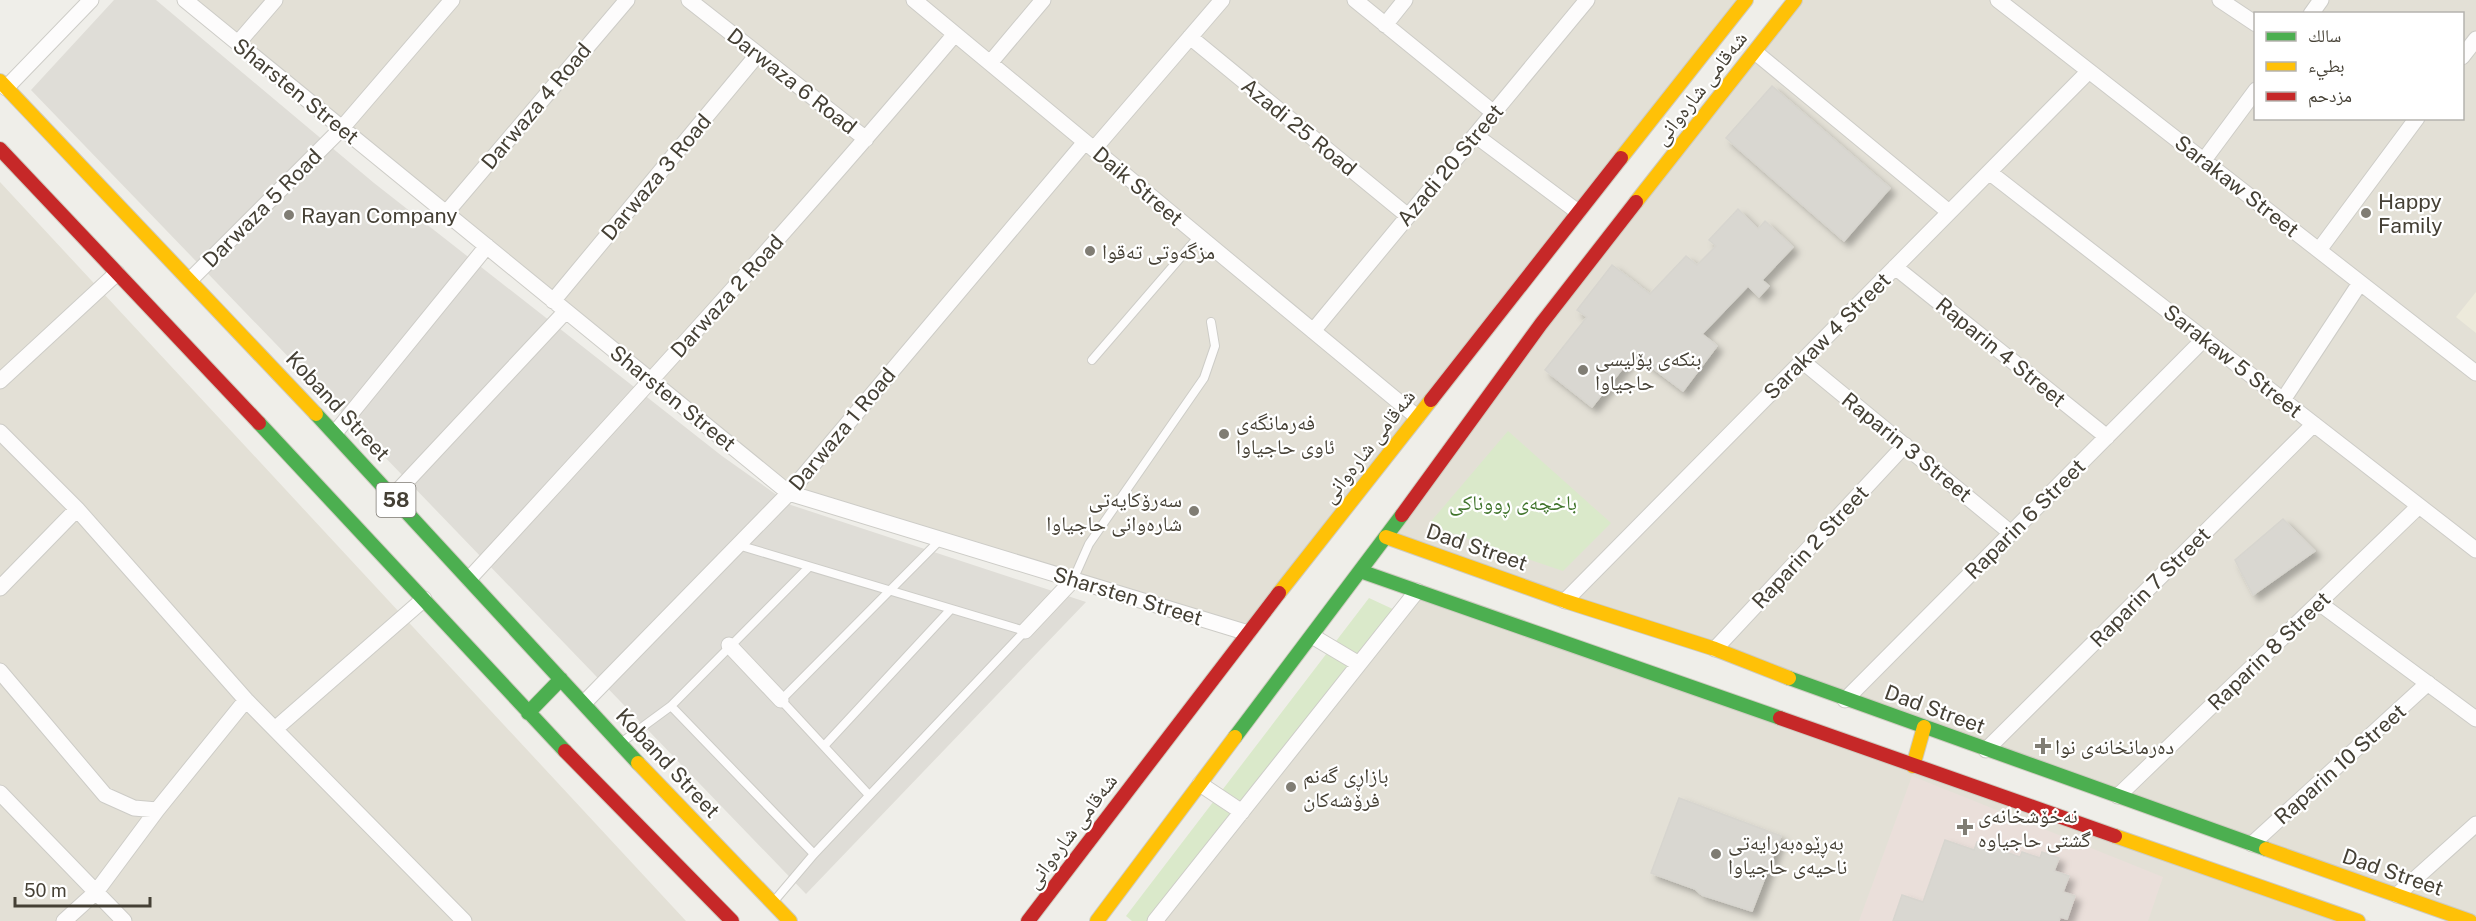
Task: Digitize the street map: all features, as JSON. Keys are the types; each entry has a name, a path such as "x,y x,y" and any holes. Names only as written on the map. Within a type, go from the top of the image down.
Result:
{"main road":[{"name":"شەقامی شارەوانی","path":"1028,921 1248,633 1746,0"},
{"name":"شەقامی شارەوانی","path":"1097,921 1386,537 1541,324 1795,0"},
{"name":"Koband Street","path":"3,84 136,228 190,280 335,433 620,744 790,921"},
{"name":"58","path":"0,149 528,713 732,921"},
{"path":"1512,300 1533,304 1541,324"},
{"name":"Dad Street","path":"1386,537 1565,601 1715,649 1845,700 2470,921"},
{"path":"1360,571 2358,921"},
{"path":"528,713 561,679"},
{"path":"1912,766 1924,728"}],"street":[{"path":"3,84 91,0"},
{"name":"Sharsten Street","path":"185,0 789,493 1248,633"},
{"path":"238,43 275,0"},
{"name":"Darwaza 5 Road","path":"190,280 342,128 452,0"},
{"name":"Darwaza 4 Road","path":"446,213 627,0"},
{"name":"Darwaza 6 Road","path":"689,0 866,139"},
{"name":"Daik Street","path":"914,0 1417,417"},
{"path":"990,63 1043,0"},
{"name":"Darwaza 1 Road","path":"584,703 789,493 1089,145 1222,0"},
{"path":"1355,0 1494,113"},
{"path":"1385,25 1405,0"},
{"name":"Azadi 20 Street","path":"1313,331 1587,0"},
{"name":"Sarakaw Street","path":"1998,0 2476,373"},
{"path":"2220,0 2254,23"},
{"name":"Darwaza 2 Road","path":"469,579 652,381 866,139 955,34"},
{"name":"Azadi 25 Road","path":"1190,37 1408,216"},
{"path":"2464,56 2476,39"},
{"path":"1755,52 1949,212"},
{"name":"Darwaza 3 Road","path":"553,301 758,54"},
{"name":"Sarakaw 4 Street","path":"1565,601 2089,71"},
{"path":"2204,160 2254,93"},
{"path":"2319,250 2416,120"},
{"path":"1475,135 1578,212"},
{"name":"Sarakaw 5 Street","path":"1989,172 2476,550"},
{"path":"335,433 487,246"},
{"name":"Raparin 4 Street","path":"1895,267 2107,437"},
{"path":"0,381 117,273"},
{"path":"2283,400 2360,283"},
{"path":"393,496 566,311"},
{"name":"Raparin 6 Street","path":"1845,700 2204,339"},
{"name":"Raparin 3 Street","path":"1802,361 2011,533"},
{"name":"Raparin 7 Street","path":"1986,750 2314,424"},
{"path":"0,432 77,509 246,700 464,921"},
{"name":"Raparin 2 Street","path":"1715,649 1905,445"},
{"name":"Raparin 8 Street","path":"2118,796 2419,506"},
{"path":"0,588 77,509"},
{"path":"1025,631 1073,579"},
{"path":"1155,921 1417,591"},
{"path":"275,729 423,599"},
{"path":"2319,603 2476,719"},
{"path":"1312,636 1359,664"},
{"path":"729,645 781,700"},
{"path":"0,671 105,795 135,808 157,810"},
{"name":"Raparin 10 Street","path":"2252,844 2428,683"},
{"path":"64,921 96,892 157,810 246,700"},
{"path":"1200,784 1242,812"},
{"path":"0,793 124,921"},
{"path":"2397,895 2476,824"},
{"path":"710,921 721,910"}],"lane":[{"path":"1092,360 1199,236"},
{"path":"1073,579 1089,544 1204,378 1215,346 1211,322"},
{"path":"869,795 781,700 941,539"},
{"path":"737,545 1025,631 814,854 772,904"},
{"path":"620,744 671,705 809,567"},
{"path":"824,746 951,609"},
{"path":"671,705 814,854"}],"shaded area":[{"path":"114,0 156,0 374,183 722,456 791,505 1086,602 806,894 31,90"},
{"path":"188,0 1742,0 1248,633 789,493"},
{"path":"1798,0 2476,0 2476,921 1386,537"},
{"path":"0,182 686,921 0,921"},
{"path":"2476,292 2476,333 2456,317"},
{"path":"1417,591 2371,921 1152,921"},
{"name":"نەخۆشخانەی گشتی حاجیاوە","path":"1912,776 2163,877 2148,921 1859,921"}],"green space":[{"name":"باخچەی ڕووناکی","path":"1508,431 1611,523 1563,571 1428,525"},
{"path":"1369,598 1397,611 1157,921 1132,921 1126,916"}],"building":[{"path":"1772,86 1890,188 1844,241 1726,138"},
{"path":"1738,209 1758,229 1765,221 1793,247 1762,280 1769,286 1759,297 1748,286 1702,334 1717,346 1683,391 1634,354 1592,407 1545,370 1587,317 1577,310 1612,265 1650,294 1686,256 1697,265 1716,246 1709,240"},
{"path":"2283,519 2315,551 2253,595 2235,560"},
{"name":"بەڕێوەبەرایەتی ناحیەی حاجیاوا","path":"1679,798 1781,836 1752,911 1702,895 1695,889 1651,873"},
{"path":"1945,840 1974,850 1977,842 2020,857 2022,852 2040,858 2042,852 2059,858 2054,871 2069,876 2063,892 2075,896 2067,919 2060,917 2059,921 1893,921 1902,895 1923,902"}],"traffic: fast":[{"path":"316,414 638,763"},
{"path":"259,423 565,751"},
{"path":"1235,737 1402,515"},
{"path":"1360,571 1780,718"},
{"path":"1789,678 2266,849"},
{"path":"528,713 561,679"}],"traffic: slow":[{"path":"1621,158 1746,0"},
{"path":"1636,202 1795,0"},
{"path":"0,81 316,414"},
{"path":"1279,593 1431,400"},
{"path":"1386,537 1565,601 1715,649 1789,678"},
{"path":"1913,766 1924,727"},
{"path":"1097,921 1235,737"},
{"path":"638,763 790,921"},
{"path":"2115,836 2358,921"},
{"path":"2266,849 2470,921"}],"traffic: jam":[{"path":"0,149 259,423"},
{"path":"1431,400 1621,158"},
{"path":"1402,515 1541,324 1636,202"},
{"path":"1028,921 1279,593"},
{"path":"1780,718 2115,836"},
{"path":"565,751 732,921"}],"place":[{"name":"Happy Family","path":"2366,213"},
{"name":"Rayan Company","path":"289,215"},
{"name":"مزگەوتی تەقوا","path":"1090,251"},
{"name":"بنکەی پۆلیسی حاجیاوا","path":"1583,370"},
{"name":"فەرمانگەی ئاوی حاجیاوا","path":"1224,434"},
{"name":"سەرۆکایەتی شارەوانی حاجیاوا","path":"1194,511"},
{"name":"دەرمانخانەی نوا","path":"2043,746"},
{"name":"بازاڕی گەنم فرۆشەکان","path":"1291,787"},
{"name":"نەخۆشخانەی گشتی حاجیاوە","path":"1965,827"},
{"name":"بەڕێوەبەرایەتی ناحیەی حاجیاوا","path":"1716,854"}]}
